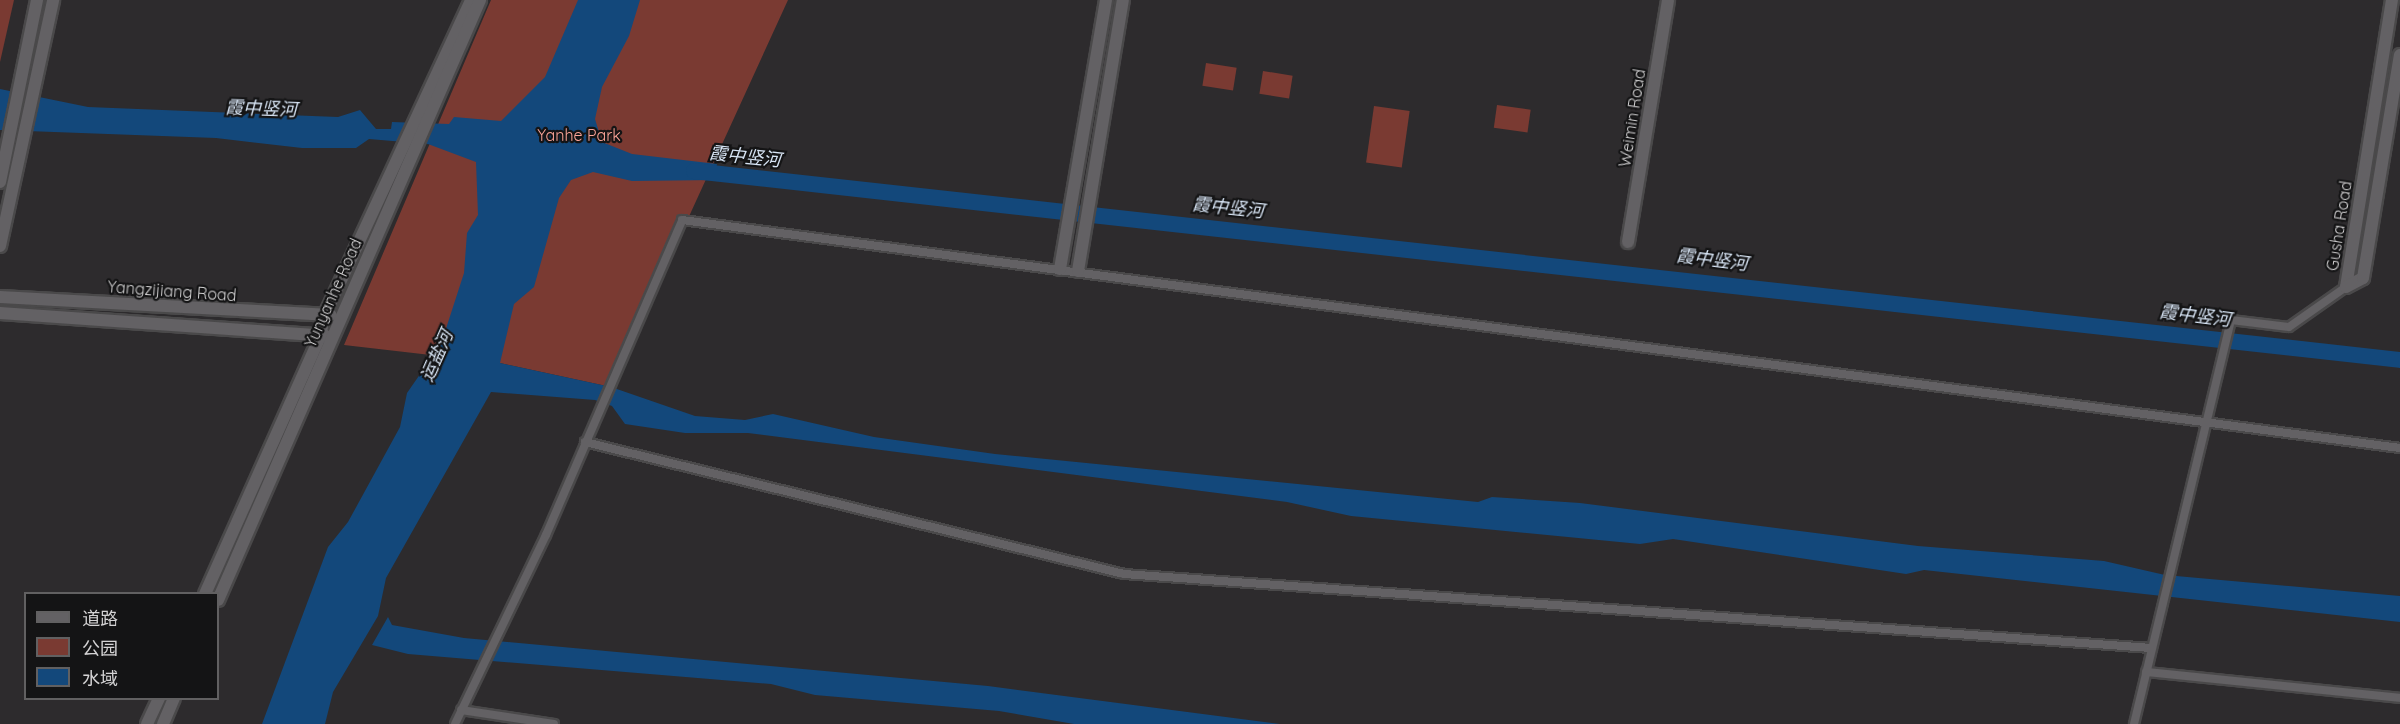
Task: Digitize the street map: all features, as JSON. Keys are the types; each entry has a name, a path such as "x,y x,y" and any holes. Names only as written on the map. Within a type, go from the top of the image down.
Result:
{"main road":[{"path":"0,246 23,136 26,89 37,0"},
{"path":"0,182 9,136 26,89 52,0"},
{"name":"Yunyanhe Road","path":"424,118 471,0"},
{"name":"Yunyanhe Road","path":"219,598 333,335 410,149 480,0"},
{"path":"1060,269 1106,0"},
{"path":"1077,271 1123,0"},
{"name":"Weimin Road","path":"1628,242 1668,0"},
{"name":"Gusha Road","path":"2346,287 2392,0"},
{"name":"Gusha Road","path":"2346,287 2363,278 2400,55"},
{"name":"Yunyanhe Road","path":"207,592 320,337 324,317 410,149"},
{"name":"Yangzijiang Road","path":"0,297 324,317 341,313"},
{"path":"0,313 320,337 333,335"},
{"path":"147,724 159,700"},
{"path":"163,724 174,700"}],"street":[{"path":"454,724 497,637 682,220 2400,448"},
{"path":"2134,724 2224,359 2231,320 2289,327 2346,287"},
{"path":"585,442 1124,573 2151,648"},
{"path":"2146,672 2400,698"},
{"path":"461,710 555,724"}],"green space":[{"path":"0,0 14,0 0,62"},
{"name":"Yanhe Park","path":"491,0 788,0 611,387 500,363 344,345"},
{"path":"1206,63 1237,68 1233,91 1202,86"},
{"path":"1263,71 1293,76 1289,98 1259,94"},
{"path":"1497,105 1531,110 1527,133 1494,128"},
{"path":"1374,106 1410,111 1402,167 1366,162"}],"water":[{"name":"运盐河","path":"578,0 640,0 629,36 602,87 595,119 602,142 632,154 717,164 714,180 632,181 593,172 571,180 559,198 534,287 514,304 500,363 611,387 695,416 745,420 773,414 874,437 995,454 1478,502 1492,497 1580,503 1918,546 2104,561 2165,575 2400,596 2400,622 1924,570 1906,574 1673,539 1640,544 1351,516 1287,502 748,433 685,433 625,424 612,406 595,400 491,392 386,578 378,616 333,692 325,724 262,724 328,547 348,522 400,427 407,393 441,344 464,273 467,233 478,215 476,162 428,144 369,139 356,148 302,148 216,138 0,130 0,89 88,107 338,117 360,110 376,129 391,129 392,122 449,124 454,117 501,121 545,77"},
{"path":"388,617 392,625 464,638 988,686 1280,724 1074,724 999,711 815,695 771,684 408,654 372,645"}],"waterway":[{"name":"霞中竖河","path":"694,171 2400,360"}]}
